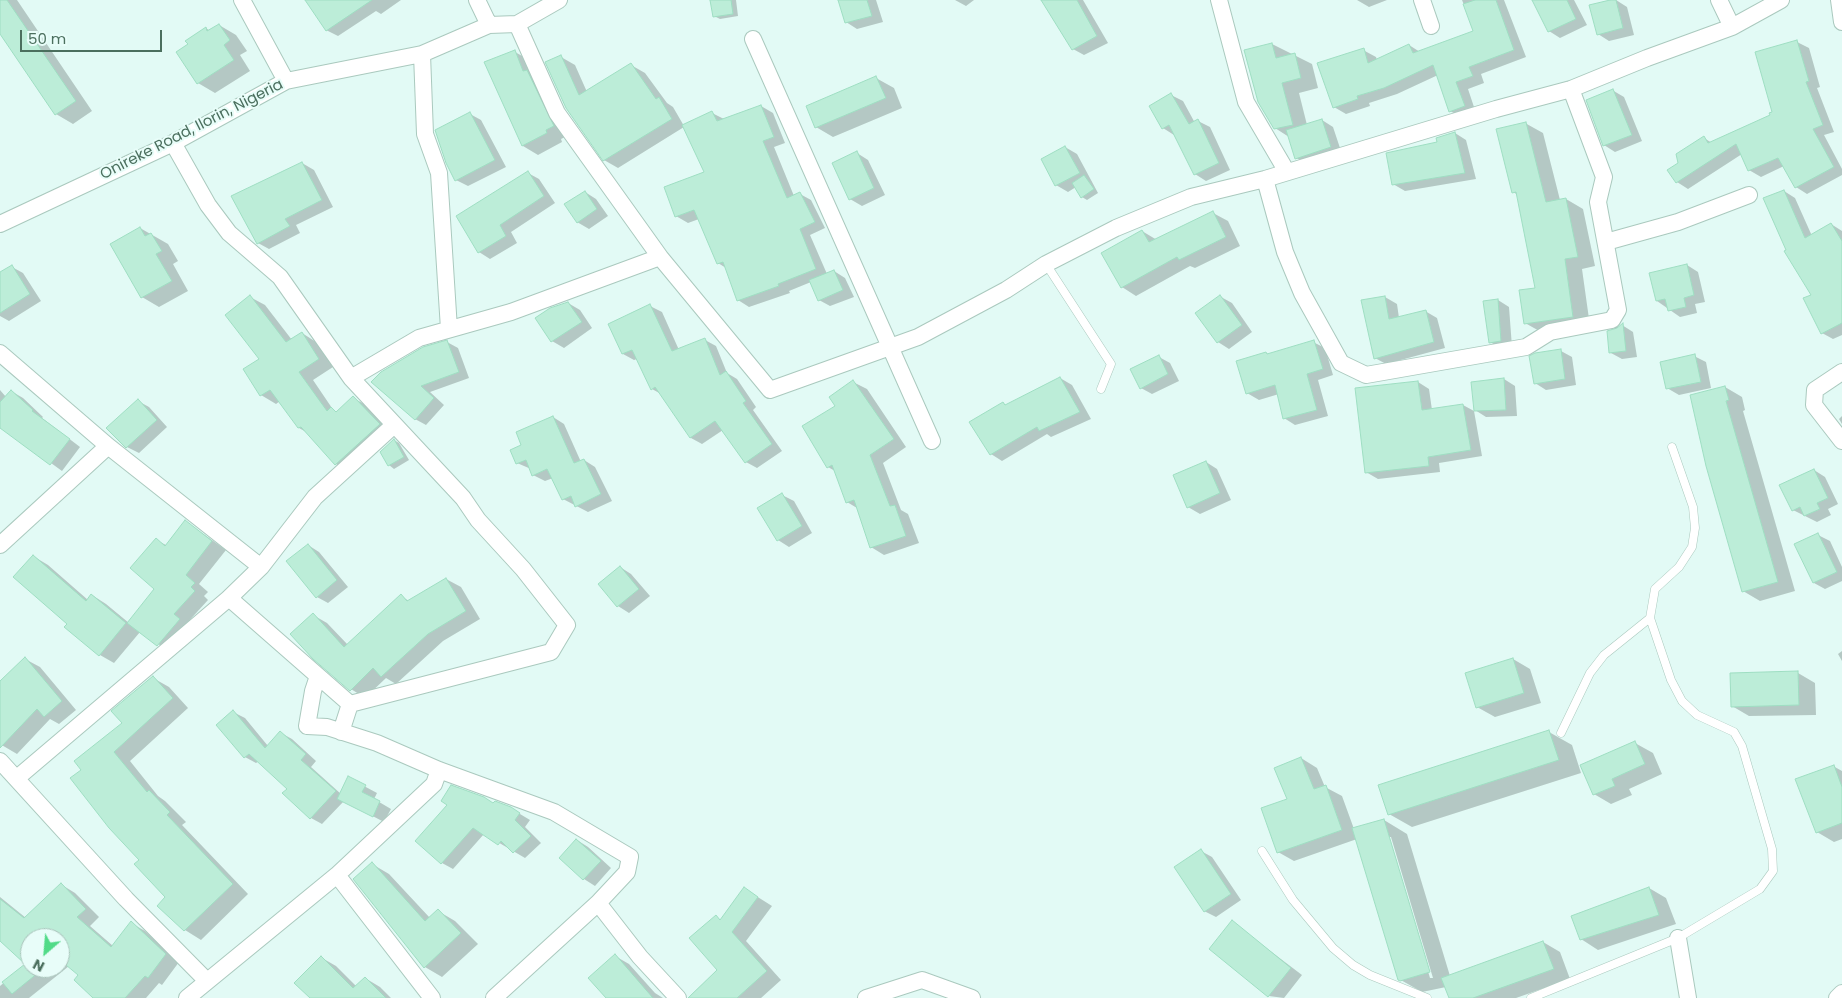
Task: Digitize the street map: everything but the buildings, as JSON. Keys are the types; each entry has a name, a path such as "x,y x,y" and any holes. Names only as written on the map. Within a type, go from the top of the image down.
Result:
{"street":[{"path":"242,0 286,81"},
{"path":"477,0 490,25"},
{"name":"Onireke Road, Ilorin, Nigeria","path":"0,224 173,143 286,81 422,54 490,25 517,24 559,0"},
{"path":"1219,0 1246,102 1287,172"},
{"path":"1422,0 1431,26"},
{"path":"1719,0 1732,27"},
{"path":"517,24 557,114 660,257 770,390 918,338 1006,290 1046,264 1116,228 1191,197 1266,179 1496,109 1571,90 1647,58 1732,27 1781,0"},
{"path":"1839,0 1842,22"},
{"path":"754,39 932,441"},
{"path":"422,54 425,134 440,172 449,329"},
{"path":"1266,179 1285,252 1302,293 1341,363 1366,374 1526,347 1550,332 1612,320 1618,310 1598,202 1604,176 1571,90"},
{"path":"173,143 208,206 230,233 280,278 351,378 394,425 412,440 463,498 478,520 523,568 567,625 551,652 350,704"},
{"path":"1606,242 1678,222 1749,195"},
{"path":"351,378 419,338 511,312 660,257"},
{"path":"0,353 108,446 261,567"},
{"path":"1842,372 1814,390 1814,405 1842,441"},
{"path":"17,778 230,598 261,567 315,498 394,425"},
{"path":"0,545 108,446"},
{"path":"230,598 350,704"},
{"path":"318,676 309,709 307,726 327,727 377,743 440,770 554,812 630,857 627,872 598,903 494,998"},
{"path":"341,732 350,704"},
{"path":"0,761 119,892 207,981"},
{"path":"187,998 336,875 434,784 440,770"},
{"path":"336,875 432,998"},
{"path":"598,903 640,957 678,998"},
{"path":"1678,938 1688,998"},
{"path":"866,998 922,980 972,998"},
{"path":"1838,998 1842,993"}],"lane":[{"path":"1046,264 1111,364 1101,389"},
{"path":"1531,998 1678,938 1760,889 1773,871 1772,849 1742,746 1734,732 1697,715 1682,701 1671,680 1650,618 1655,588 1678,567 1692,547 1696,528 1693,507 1672,447"},
{"path":"1561,733 1590,673 1604,655 1650,618"},
{"path":"1262,851 1293,900 1319,934 1353,966 1427,998"}]}
